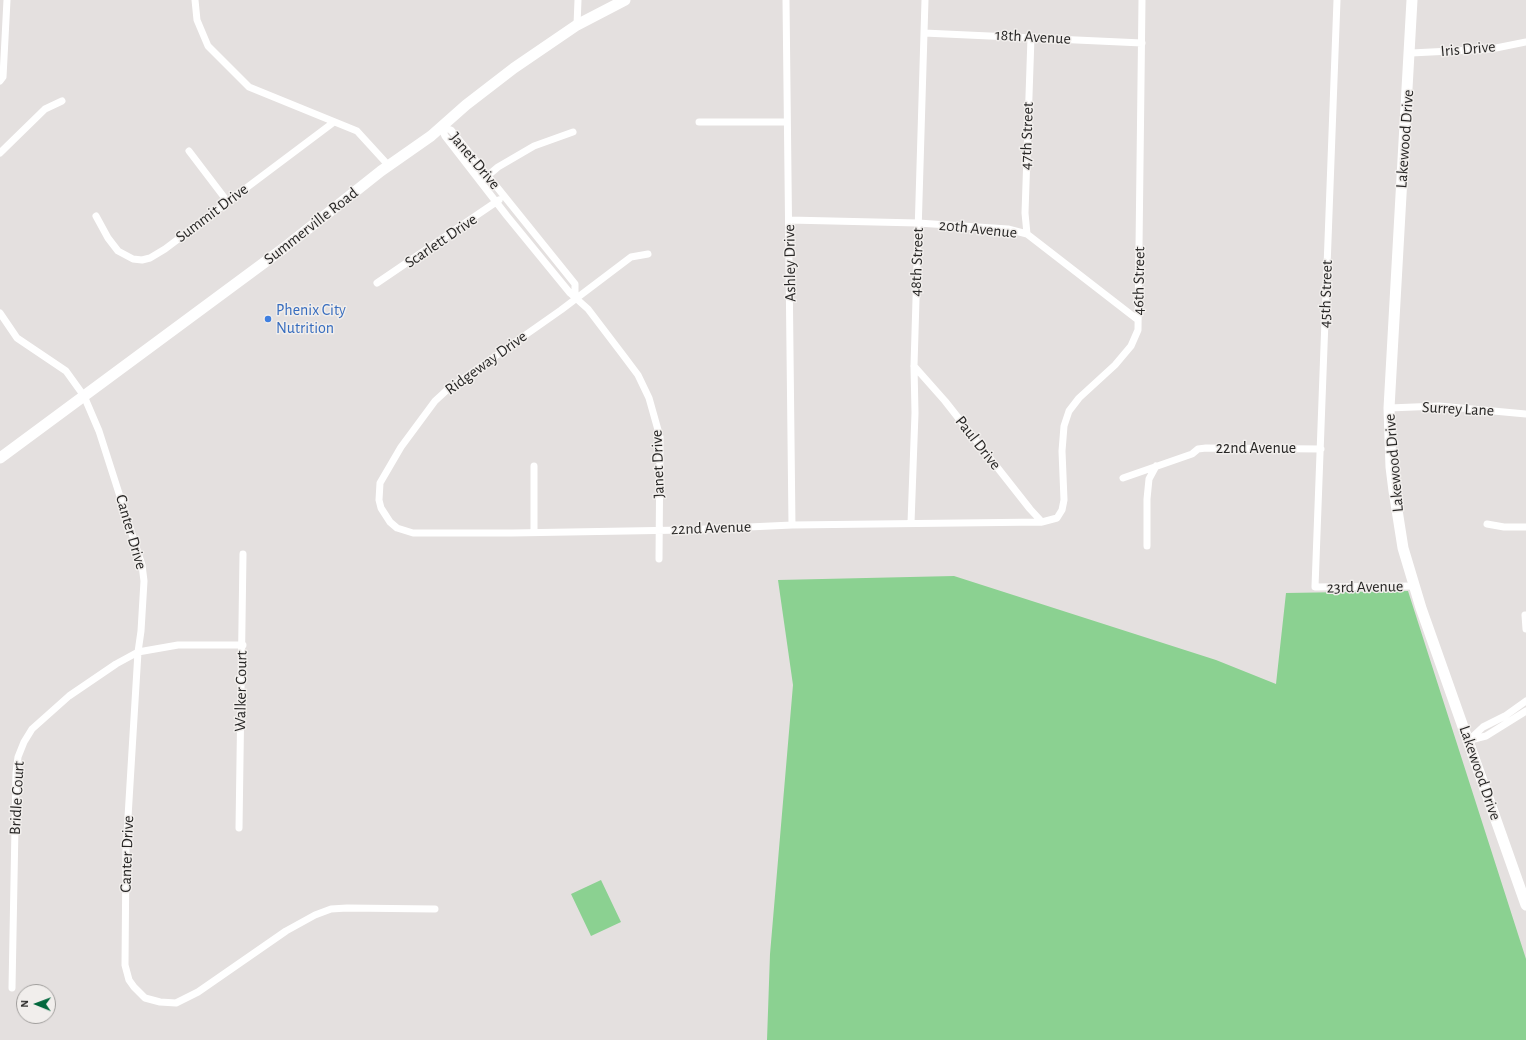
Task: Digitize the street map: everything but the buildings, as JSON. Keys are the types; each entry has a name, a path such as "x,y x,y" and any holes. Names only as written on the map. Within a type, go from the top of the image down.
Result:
{"street":[{"path":"0,81 3,77 7,0"},
{"path":"195,0 197,20 208,46 249,87 356,131 389,166"},
{"path":"577,25 578,0"},
{"name":"Summerville Road","path":"0,458 234,286 389,166 431,136 514,68 577,25 626,0"},
{"name":"Ashley Drive","path":"786,0 792,525"},
{"name":"48th Street","path":"911,523 914,366 925,0"},
{"name":"46th Street","path":"1042,522 1057,518 1062,510 1064,496 1062,451 1064,426 1069,411 1079,398 1115,365 1131,346 1138,330 1142,0"},
{"name":"45th Street","path":"1316,587 1337,0"},
{"name":"Lakewood Drive","path":"1412,0 1411,53 1389,408 1391,467 1394,491 1404,548 1414,586 1526,905"},
{"name":"18th Avenue","path":"924,33 1142,43"},
{"name":"47th Street","path":"1027,234 1025,213 1031,37"},
{"name":"Iris Drive","path":"1411,53 1485,49 1526,42"},
{"path":"0,152 45,109 62,101"},
{"name":"Summit Drive","path":"96,216 108,238 118,251 125,256 142,260 165,249 334,122"},
{"path":"699,122 787,122"},
{"name":"Janet Drive","path":"441,127 451,130 574,284 575,299"},
{"name":"Janet Drive","path":"441,127 445,136 480,182 575,299 588,309 638,375 649,398 660,437 660,559"},
{"path":"480,182 498,166 534,146 573,132"},
{"path":"189,152 227,201"},
{"name":"Scarlett Drive","path":"377,283 504,197"},
{"name":"20th Avenue","path":"789,220 918,223 1008,229 1027,234 1138,320"},
{"name":"Ridgeway Drive","path":"385,516 379,500 380,483 401,447 431,405 447,390 575,299 631,257 648,254"},
{"name":"Canter Drive","path":"0,313 17,338 66,371 84,396 100,431 142,565 144,588 138,652 126,850 125,965 131,984 145,998 160,1002 176,1003 184,1000 300,922 330,909 396,907 435,909"},
{"name":"Paul Drive","path":"914,366 945,401 1030,509 1042,522"},
{"name":"Surrey Lane","path":"1389,408 1438,406 1526,414"},
{"name":"22nd Avenue","path":"1123,478 1192,454 1198,449 1322,449"},
{"path":"534,466 534,531"},
{"path":"1148,546 1147,499 1149,479 1156,466"},
{"name":"22nd Avenue","path":"385,516 397,528 413,533 660,530 792,525 1042,522"},
{"path":"1487,524 1504,527 1526,527"},
{"name":"Walker Court","path":"239,828 243,554"},
{"name":"23rd Avenue","path":"1316,587 1414,586"},
{"path":"1525,615 1526,629"},
{"name":"Bridle Court","path":"12,988 16,773 18,757 24,742 37,722 69,696 116,664 138,652 178,645 242,645"},
{"path":"1468,741 1483,727 1505,716 1526,701"},
{"path":"1468,741 1486,736 1526,711"}],"green space":[{"path":"954,576 1216,660 1276,684 1286,593 1408,591 1526,959 1526,1040 767,1040 770,954 793,685 778,580"},
{"path":"601,880 621,922 591,936 571,894"}],"place":[{"name":"Phenix City Nutrition","path":"268,319"}]}
